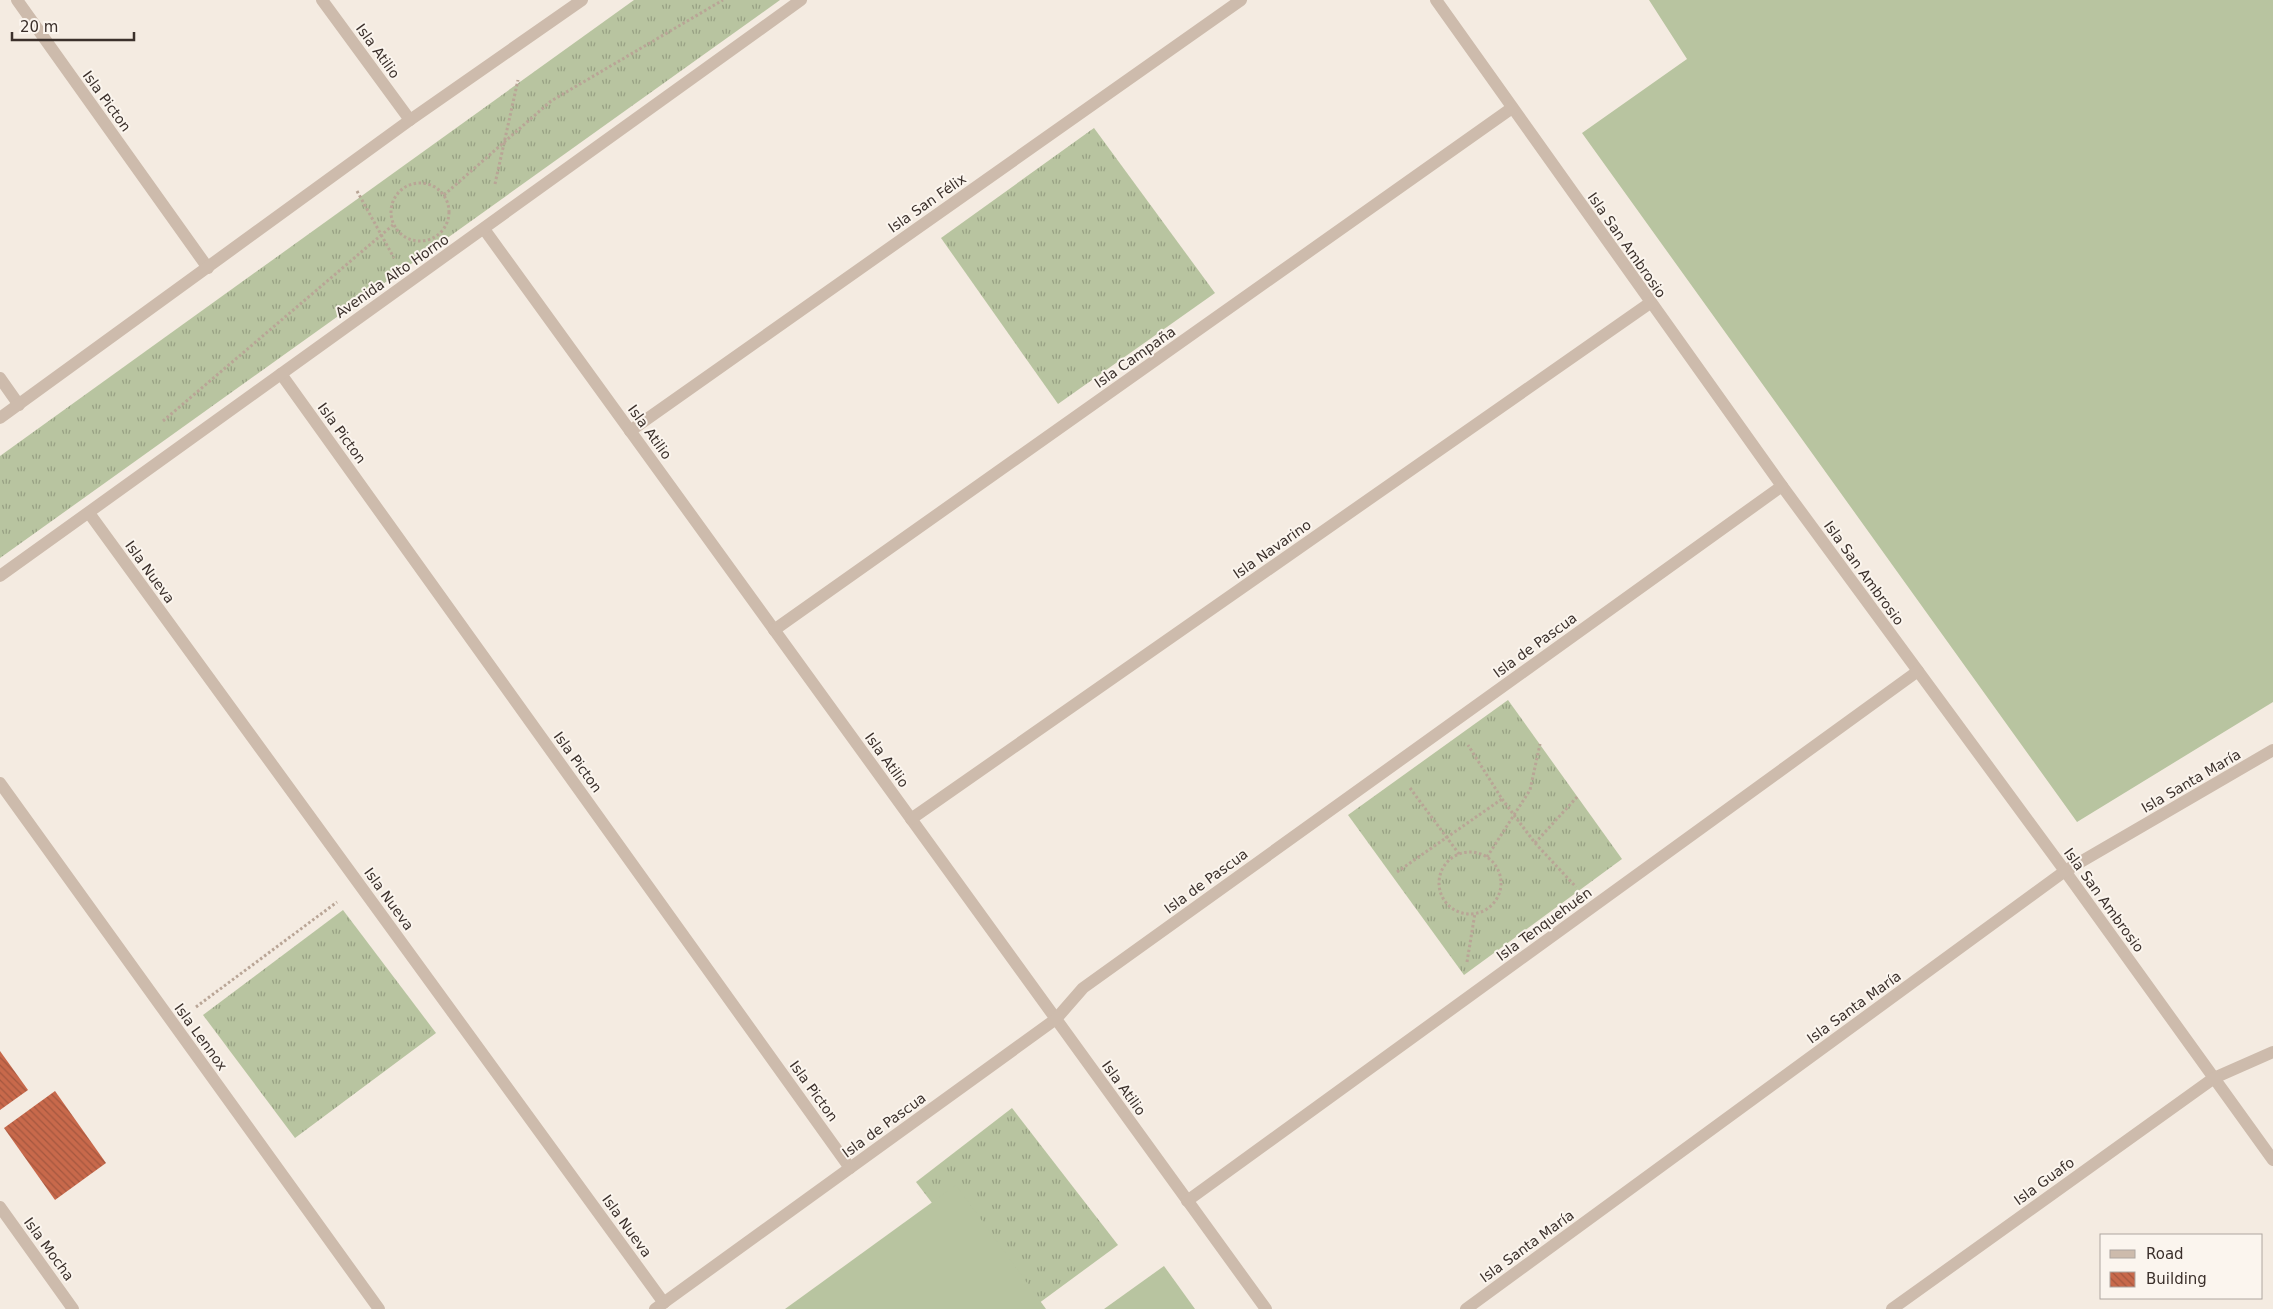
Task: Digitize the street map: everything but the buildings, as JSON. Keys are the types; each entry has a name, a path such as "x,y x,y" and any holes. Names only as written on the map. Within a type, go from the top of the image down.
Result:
{"street":[{"name":"Isla Picton","path":"17,0 208,268"},
{"name":"Isla Atilio","path":"322,0 410,120"},
{"path":"0,418 410,120 582,0"},
{"name":"Avenida Alto Horno","path":"0,576 801,0"},
{"name":"Isla San Félix","path":"630,431 1241,0"},
{"name":"Isla San Ambrosio","path":"1436,0 1782,486 2065,871 2273,1160"},
{"name":"Isla Campaña","path":"774,630 1512,108"},
{"name":"Isla Atilio","path":"484,229 1266,1309"},
{"name":"Isla Navarino","path":"911,819 1650,303"},
{"name":"Isla Picton","path":"281,374 850,1168"},
{"path":"0,378 19,405"},
{"name":"Isla de Pascua","path":"660,1306 1056,1019 1083,988 1782,486"},
{"name":"Isla Nueva","path":"89,513 360,885 660,1306"},
{"name":"Isla Tenquehuén","path":"1187,1201 1918,670"},
{"name":"Isla Santa María","path":"1466,1309 2065,871 2273,750"},
{"name":"Isla Lennox","path":"0,783 379,1309"},
{"name":"Isla Guafo","path":"1892,1309 2214,1078 2273,1052"},
{"name":"Isla Mocha","path":"0,1208 73,1309"}],"path":[{"path":"444,195 551,101 723,0"},
{"path":"484,229 506,140 526,40"},
{"path":"345,169 407,282"},
{"path":"409,184 428,184 437,188 444,195 450,213 442,232 435,238 426,242 416,242 398,233 393,225 390,206 400,190 409,184"},
{"path":"157,426 393,225"},
{"path":"1453,722 1502,799 1535,844 1594,906"},
{"path":"1488,858 1530,790 1540,744"},
{"path":"1394,765 1459,854"},
{"path":"1535,844 1577,797"},
{"path":"1397,872 1502,799"},
{"path":"1479,853 1495,864 1499,874 1499,894 1493,903 1475,914 1455,910 1447,904 1440,890 1440,875 1444,866 1450,858 1459,854 1479,853"},
{"path":"173,1024 360,885"},
{"path":"1473,994 1467,965 1475,914"}],"green space":[{"path":"634,0 780,0 0,558 0,456"},
{"path":"1649,0 2273,0 2273,702 2077,822 1582,133 1687,59"},
{"path":"1094,128 1215,293 1058,404 941,238"},
{"path":"1508,700 1622,859 1464,975 1348,815"},
{"path":"343,910 436,1033 295,1138 203,1015"},
{"path":"1012,1108 1118,1245 1031,1309 1013,1309 916,1182"},
{"path":"956,1185 1046,1309 785,1309"},
{"path":"1164,1266 1195,1309 1104,1309"}]}
